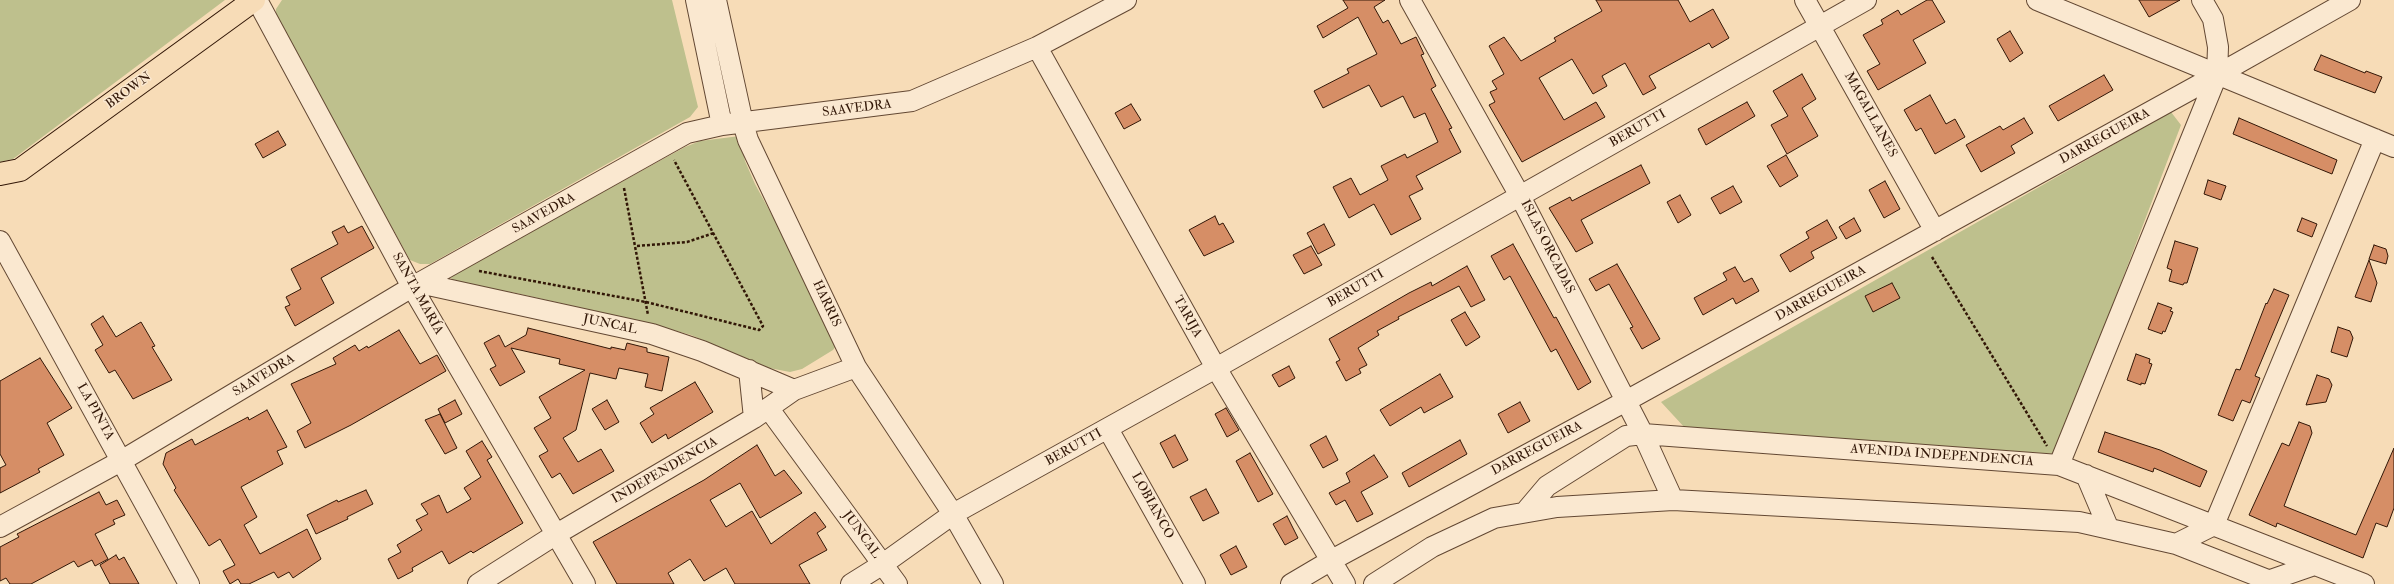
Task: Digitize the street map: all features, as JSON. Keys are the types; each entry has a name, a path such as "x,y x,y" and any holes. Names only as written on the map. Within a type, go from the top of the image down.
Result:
{"main road":[{"path":"228,19 239,0"},
{"name":"BROWN","path":"10,172 254,0"}],"street":[{"name":"SANTA MARÍA","path":"257,0 555,535 585,584"},
{"path":"696,0 722,125"},
{"name":"HARRIS","path":"716,0 742,123 748,140 856,367 953,514 993,584"},
{"name":"SAAVEDRA","path":"0,527 121,461 415,285 687,133 722,125 912,101 1037,47 1126,0"},
{"name":"ISLAS ORCADAS","path":"1410,0 1520,196 1643,434 1673,500"},
{"name":"MAGALLANES","path":"1805,0 1935,231"},
{"name":"BERUTTI","path":"850,584 883,564 953,514 1108,429 1866,0"},
{"path":"2037,0 2394,147"},
{"path":"2059,465 2217,75 2218,47 2213,19 2202,0"},
{"name":"DARREGUEIRA","path":"1291,584 1330,561 1626,401 1935,231 2350,0"},
{"name":"TARIJA","path":"1037,47 1216,368 1345,584"},
{"path":"2176,544 2214,525 2375,139"},
{"path":"0,188 10,172"},
{"name":"LA PINTA","path":"0,240 189,584"},
{"name":"JUNCAL","path":"415,285 652,334 702,351 794,390"},
{"name":"INDEPENDENCIA","path":"478,584 555,535 761,414 794,390 856,367"},
{"path":"749,370 761,414"},
{"name":"JUNCAL","path":"761,414 883,564 897,584"},
{"name":"LOBIANCO","path":"1108,429 1195,584"},
{"name":"AVENIDA INDEPENDENCIA","path":"1525,512 1547,486 1626,436 1643,434 2059,465 2364,584"},
{"path":"2086,475 2108,528"},
{"path":"1374,584 1432,547 1494,518 1557,506 1673,500 2079,522 2176,544 2275,582 2314,564"}],"path":[{"path":"480,272 646,302 759,330 763,326 674,160"},
{"path":"624,188 637,246 652,334"},
{"path":"637,246 687,242 714,233"},
{"path":"1932,257 2036,431"}],"green space":[{"path":"0,0 225,0 13,159 0,162"},
{"path":"282,0 672,0 698,107 690,117 430,264 420,264 410,260 276,17 276,9"},
{"path":"2171,112 2181,125 2056,454 1685,428 1661,402"},
{"path":"740,136 745,161 755,184 836,333 836,346 833,350 802,369 790,372 769,368 691,335 648,323 516,293 459,284 452,280 451,277 454,274 685,147 700,141"}],"building":[{"path":"1343,0 1385,0 1374,7 1383,23 1388,20 1401,44 1416,37 1424,54 1421,55 1436,86 1431,89 1452,128 1449,129 1461,152 1416,176 1423,189 1409,196 1421,219 1391,235 1374,204 1349,218 1333,187 1351,178 1360,195 1388,180 1381,166 1405,154 1407,158 1438,142 1425,113 1414,118 1403,96 1381,107 1369,85 1323,108 1314,91 1349,73 1347,69 1377,54 1358,17 1323,38 1317,26 1348,8"},
{"path":"1596,0 1678,0 1690,22 1713,9 1729,38 1712,48 1709,43 1649,76 1656,88 1643,95 1625,63 1602,76 1607,86 1593,94 1572,59 1539,78 1564,120 1596,102 1605,117 1522,162 1489,105 1495,102 1490,92 1497,89 1492,81 1504,74 1489,46 1504,37 1521,61 1556,41 1554,38 1602,11"},
{"path":"1927,0 1932,0 1945,22 1913,40 1926,63 1878,90 1867,71 1880,64 1863,35 1883,24 1881,20 1898,10 1901,15"},
{"path":"2139,0 2180,0 2149,17"},
{"path":"2010,31 2023,53 2010,62 1997,39"},
{"path":"2321,55 2365,73 2366,71 2382,77 2375,93 2314,70"},
{"path":"1802,74 1816,99 1802,108 1818,136 1787,154 1771,125 1788,116 1773,91"},
{"path":"2104,75 2113,90 2058,121 2049,106"},
{"path":"1930,95 1946,124 1955,119 1965,137 1935,154 1921,128 1916,131 1904,110"},
{"path":"1747,102 1755,116 1706,145 1698,129"},
{"path":"1131,104 1141,120 1124,129 1115,113"},
{"path":"2024,118 2033,133 2011,146 2015,153 1981,172 1966,145 2000,126 2003,130"},
{"path":"2239,118 2337,160 2332,174 2233,134"},
{"path":"278,131 286,145 263,158 255,144"},
{"path":"1786,155 1798,176 1780,187 1767,166"},
{"path":"1641,165 1650,183 1581,220 1593,243 1576,252 1549,208 1570,197 1572,201"},
{"path":"2208,180 2226,186 2221,200 2204,194"},
{"path":"1885,181 1900,209 1884,218 1869,190"},
{"path":"1733,186 1742,202 1720,214 1711,198"},
{"path":"1680,195 1691,215 1678,223 1667,202"},
{"path":"1215,216 1219,225 1223,223 1234,242 1204,256 1189,230"},
{"path":"1854,218 1861,231 1846,239 1839,227"},
{"path":"2302,218 2317,224 2312,237 2297,231"},
{"path":"1827,220 1837,238 1811,252 1814,258 1790,272 1780,255 1809,238 1806,232"},
{"path":"1324,224 1335,245 1318,254 1307,233"},
{"path":"344,226 348,233 362,226 374,248 321,278 334,303 295,326 285,307 290,305 286,297 301,289 291,269 338,244 332,232"},
{"path":"2175,241 2198,248 2187,283 2184,283 2183,285 2169,281 2172,270 2167,268"},
{"path":"1513,244 1554,318 1556,317 1591,382 1578,390 1556,349 1551,352 1510,276 1504,280 1491,256"},
{"path":"2374,245 2386,249 2388,256 2386,264 2369,259"},
{"path":"1311,246 1322,265 1304,274 1293,255"},
{"path":"2369,260 2377,283 2371,302 2355,297"},
{"path":"1617,264 1660,339 1642,349 1630,328 1633,327 1609,284 1596,291 1589,279"},
{"path":"1467,266 1485,300 1471,307 1459,286 1398,317 1399,319 1377,331 1379,335 1358,348 1367,365 1359,369 1361,373 1346,381 1336,362 1340,360 1329,339 1409,293 1431,282 1432,286"},
{"path":"1735,267 1744,282 1752,278 1759,291 1736,304 1733,298 1703,315 1694,298 1727,280 1723,273"},
{"path":"1892,283 1900,298 1873,312 1865,296"},
{"path":"2274,289 2289,295 2255,376 2260,378 2250,403 2242,400 2233,421 2218,415 2236,369 2240,370 2266,303 2267,304"},
{"path":"2158,303 2172,308 2170,311 2173,312 2165,332 2163,331 2162,334 2148,329"},
{"path":"1465,312 1480,337 1466,346 1451,320"},
{"path":"103,316 116,337 141,322 155,346 152,347 172,380 133,399 115,370 109,373 95,350 103,345 91,324"},
{"path":"2338,327 2350,331 2353,338 2347,357 2331,352"},
{"path":"528,328 611,349 611,347 625,350 627,343 647,348 647,352 669,357 662,391 645,387 648,374 619,368 616,379 590,373 576,430 563,438 578,462 601,449 614,471 573,494 560,473 552,478 539,456 548,451 534,428 551,418 539,397 585,370 559,364 560,359 511,348 525,372 500,386 490,369 496,366 484,343 499,335 505,347 526,335"},
{"path":"399,330 420,364 437,355 446,371 351,425 305,448 297,431 311,423 291,384 336,364 333,358 355,345 359,351 367,346 368,348"},
{"path":"2136,354 2150,359 2149,363 2152,364 2145,384 2141,383 2141,385 2127,380"},
{"path":"40,358 72,408 47,423 64,455 38,469 40,472 0,493 0,468 6,465 0,454 0,381"},
{"path":"1289,366 1295,378 1279,387 1272,375"},
{"path":"1440,374 1453,397 1424,413 1421,407 1390,426 1380,410"},
{"path":"2317,375 2329,379 2332,385 2326,402 2306,405"},
{"path":"695,382 713,412 668,439 666,434 652,443 640,423 654,414 650,408"},
{"path":"455,400 462,414 445,423 438,409"},
{"path":"607,400 619,422 605,430 592,409"},
{"path":"1520,402 1530,421 1508,433 1498,414"},
{"path":"1226,408 1239,430 1227,437 1215,414"},
{"path":"267,410 287,447 277,451 283,464 241,487 257,517 244,525 260,554 307,529 321,559 293,578 289,572 278,578 274,572 249,584 241,584 238,579 230,584 223,571 235,565 220,539 209,546 174,490 176,488 163,464 166,453 192,439 195,445 248,417 249,420"},
{"path":"440,414 457,448 445,454 425,420"},
{"path":"2299,422 2310,426 2312,433 2284,506 2356,535 2394,448 2394,508 2387,527 2376,523 2363,558 2277,523 2276,527 2249,515 2282,443 2289,446"},
{"path":"2105,432 2160,450 2207,471 2200,487 2154,468 2153,472 2098,452"},
{"path":"1175,435 1188,460 1173,468 1160,443"},
{"path":"1326,436 1338,460 1323,468 1310,445"},
{"path":"1460,440 1467,454 1409,487 1402,473"},
{"path":"482,441 492,457 487,460 523,523 473,553 471,551 449,564 442,551 412,568 413,571 398,579 388,559 401,552 397,545 422,530 416,520 428,514 421,504 439,495 447,513 471,499 464,488 481,477 466,451"},
{"path":"757,445 775,476 784,470 802,493 760,518 740,483 710,500 726,527 752,511 771,544 815,512 826,527 817,533 827,550 799,565 810,584 735,584 726,568 704,581 690,559 668,573 674,584 617,584 593,542 704,480"},
{"path":"1250,453 1273,494 1258,502 1236,461"},
{"path":"1374,455 1388,477 1361,492 1373,514 1357,522 1345,500 1336,505 1329,493 1350,482 1346,473"},
{"path":"1206,489 1219,513 1203,521 1190,497"},
{"path":"366,490 373,504 347,517 348,519 316,534 307,515 337,500 338,502"},
{"path":"99,492 106,505 117,500 125,515 113,520 115,524 95,534 108,559 95,566 92,560 78,567 74,561 31,584 10,584 6,578 0,581 0,547 19,537 17,534"},
{"path":"1287,516 1298,538 1285,545 1273,524"},
{"path":"1236,546 1247,567 1231,575 1220,555"},
{"path":"116,555 119,560 124,557 139,584 110,584 100,565"}]}
